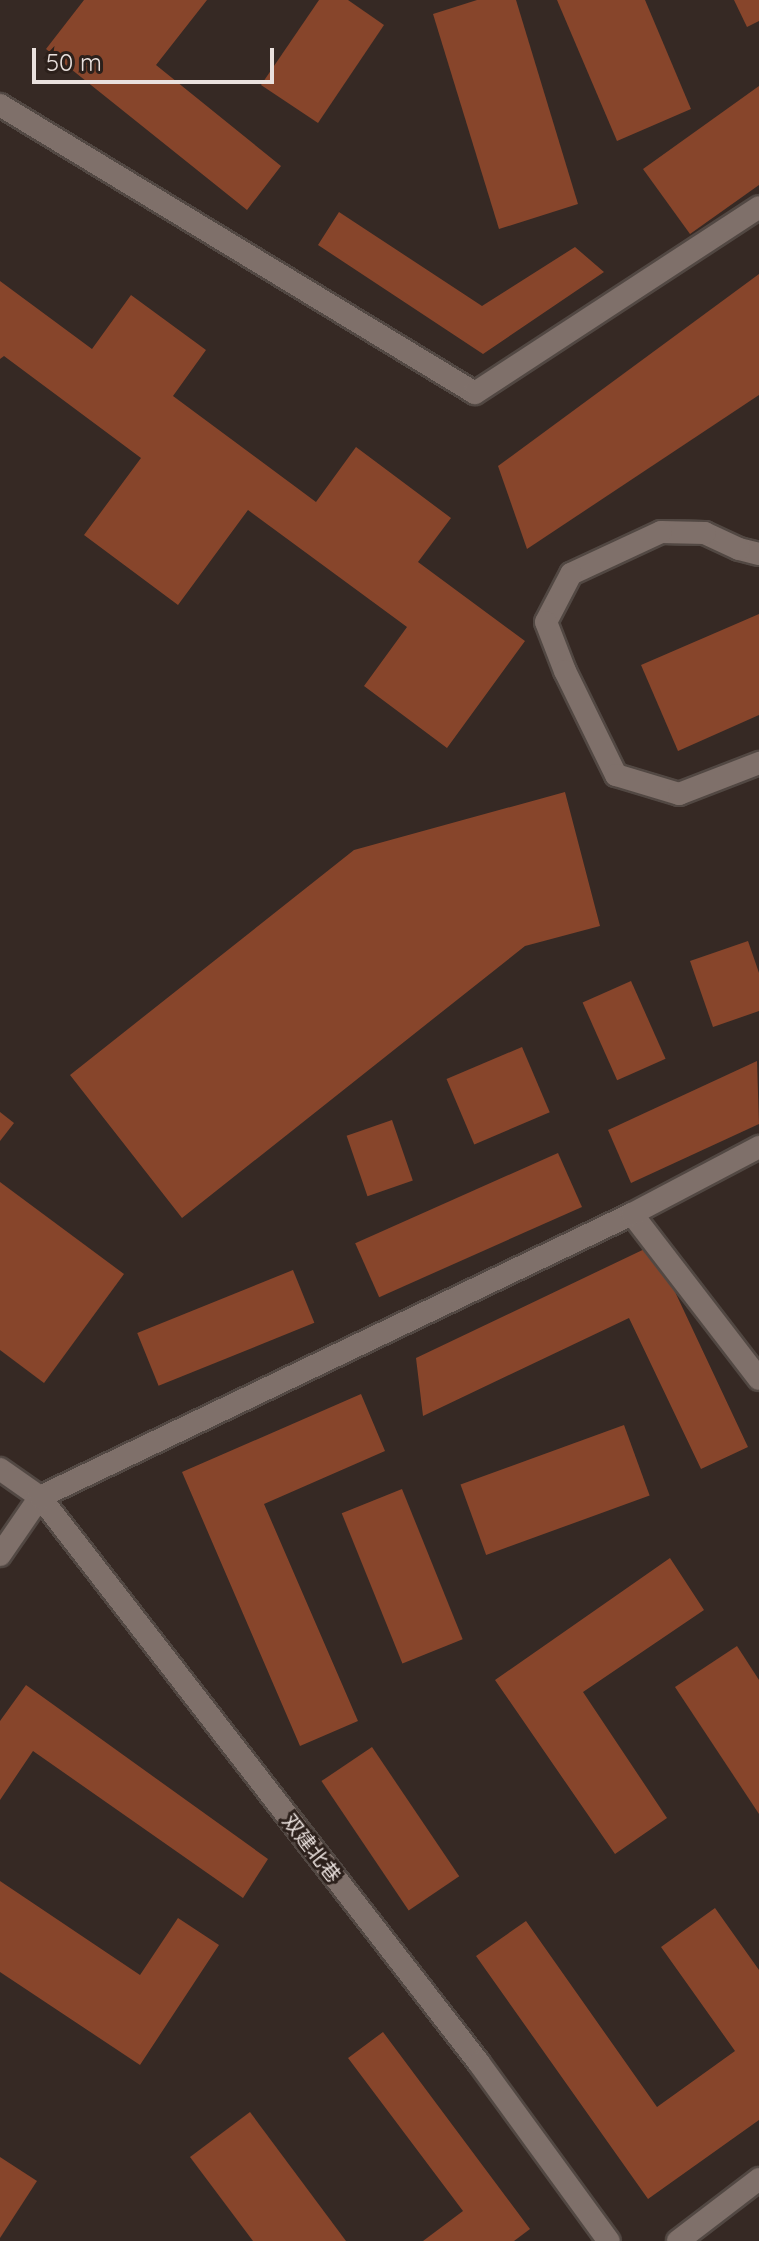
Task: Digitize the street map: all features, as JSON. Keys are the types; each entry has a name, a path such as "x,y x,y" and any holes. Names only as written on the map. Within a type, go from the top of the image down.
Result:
{"street":[{"path":"0,105 475,393 759,207"},
{"path":"759,554 739,549 705,533 661,532 571,574 546,622 565,671 616,775 679,794 759,763"},
{"path":"0,1555 40,1497 632,1214 759,1147"},
{"path":"632,1214 759,1379"},
{"name":"双建北巷","path":"0,1469 40,1497 479,2063 609,2241"},
{"path":"678,2241 759,2179"}],"building":[{"path":"84,0 207,0 156,65 281,166 247,210 46,49"},
{"path":"319,0 348,0 384,25 318,123 261,85"},
{"path":"477,0 516,0 578,204 499,229 433,14"},
{"path":"557,0 645,0 691,109 617,141"},
{"path":"734,0 759,0 759,21 747,27"},
{"path":"759,86 759,185 690,234 643,169"},
{"path":"339,212 482,306 575,247 604,272 483,354 318,245"},
{"path":"759,274 759,395 527,549 498,466"},
{"path":"0,281 92,349 131,295 206,350 173,396 316,502 356,447 451,518 418,562 525,641 447,748 364,686 407,627 248,510 178,605 84,535 141,458 4,356 0,359"},
{"path":"759,614 759,715 678,751 641,665"},
{"path":"565,792 600,926 525,946 182,1218 70,1075 354,850"},
{"path":"748,941 759,973 759,1011 713,1027 690,961"},
{"path":"631,981 666,1059 617,1080 583,1003"},
{"path":"522,1047 550,1112 474,1144 447,1079"},
{"path":"757,1061 759,1124 631,1183 608,1130"},
{"path":"0,1112 14,1123 0,1141"},
{"path":"392,1120 413,1181 367,1196 347,1136"},
{"path":"558,1153 582,1207 379,1297 355,1243"},
{"path":"0,1182 124,1274 44,1383 0,1350"},
{"path":"653,1245 748,1447 701,1469 629,1318 423,1416 416,1358"},
{"path":"293,1270 314,1323 159,1386 137,1333"},
{"path":"361,1394 385,1451 264,1504 358,1721 300,1746 182,1472"},
{"path":"624,1425 650,1495 486,1555 460,1485"},
{"path":"402,1489 463,1639 402,1664 342,1513"},
{"path":"670,1558 704,1610 583,1692 667,1818 615,1854 495,1680"},
{"path":"737,1646 759,1680 759,1814 675,1687"},
{"path":"26,1685 268,1859 243,1898 33,1751 0,1800 0,1721"},
{"path":"372,1747 459,1876 409,1910 321,1781"},
{"path":"0,1881 140,1975 178,1918 219,1945 140,2065 0,1972"},
{"path":"715,1908 759,1970 759,2120 648,2199 476,1956 526,1921 657,2107 735,2051 661,1947"},
{"path":"383,2032 530,2229 514,2241 423,2241 463,2211 348,2058"},
{"path":"250,2112 346,2241 253,2241 190,2157"},
{"path":"0,2157 37,2181 0,2238"}]}
